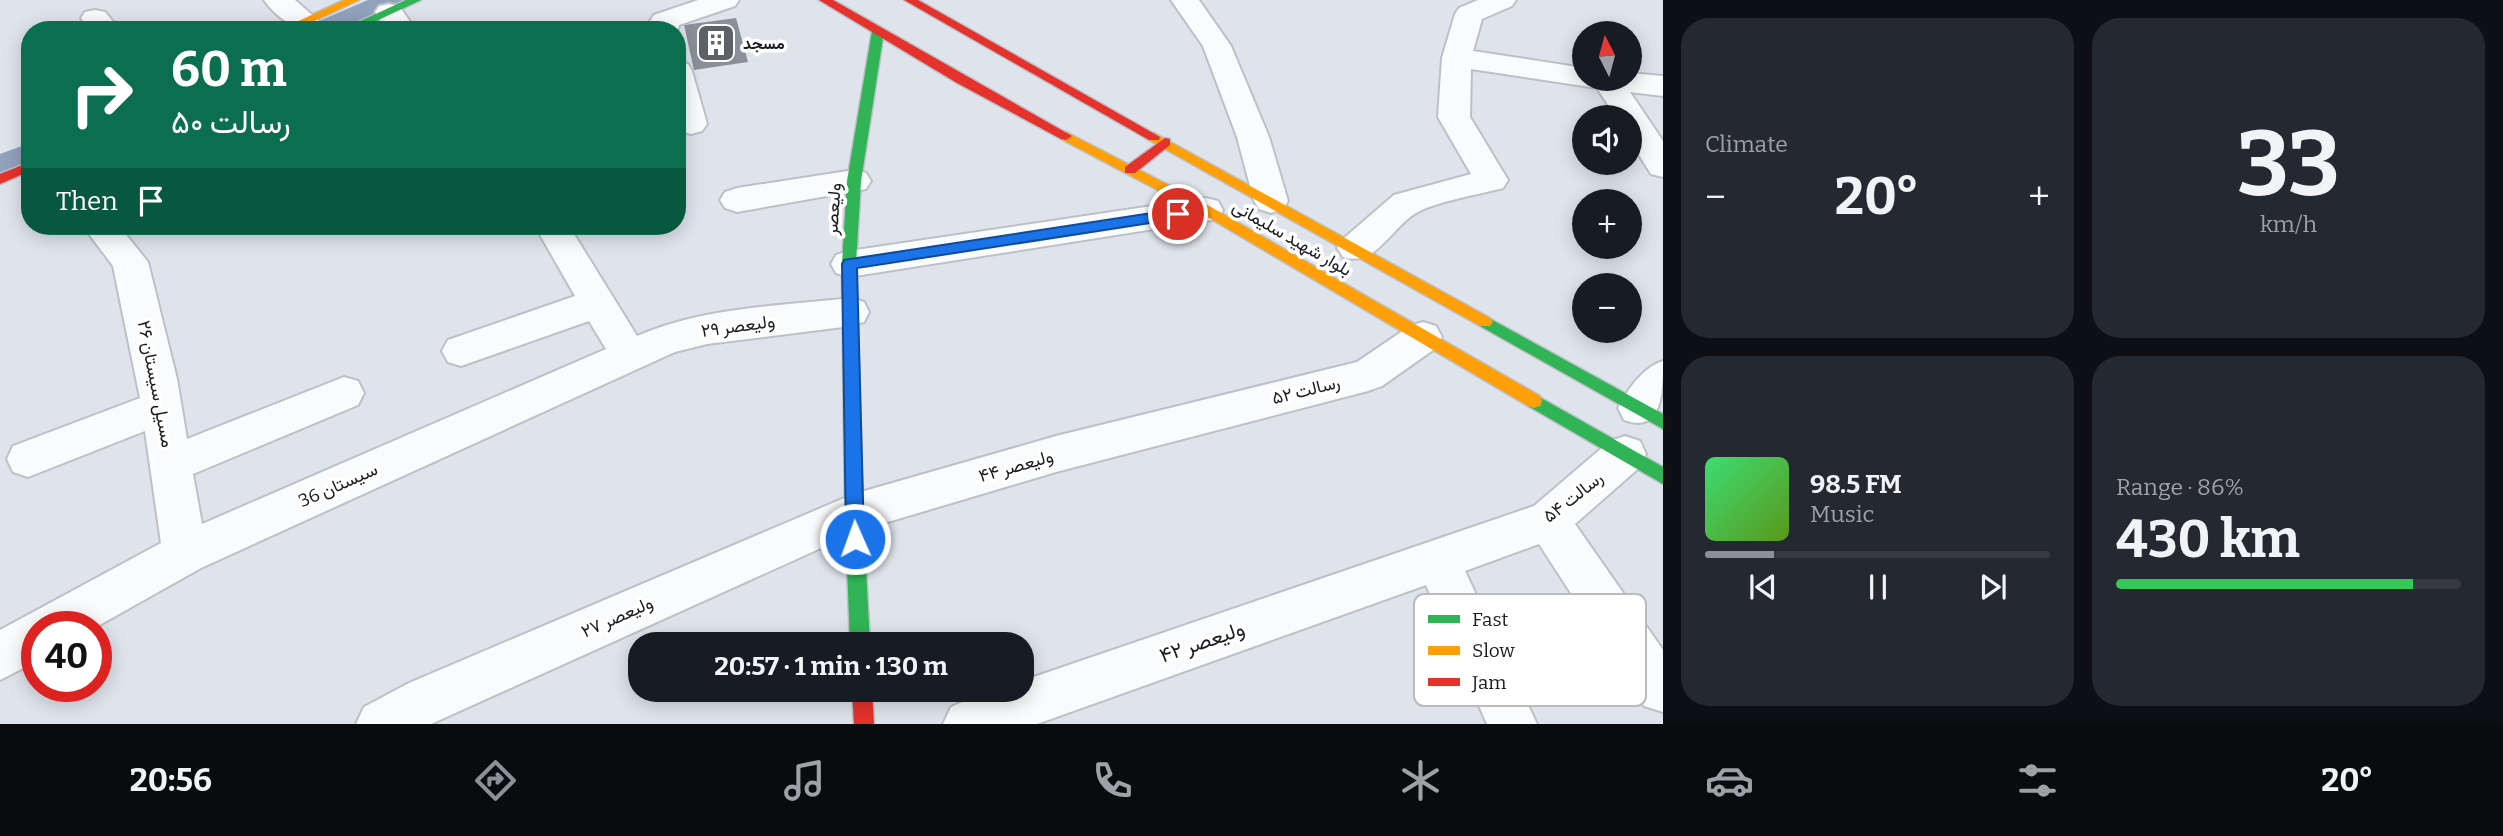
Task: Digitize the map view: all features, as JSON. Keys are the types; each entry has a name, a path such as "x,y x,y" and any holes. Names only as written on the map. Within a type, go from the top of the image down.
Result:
{"main road":[{"path":"304,21 353,0"},
{"path":"371,21 415,0"},
{"name":"بلوار شهید سلیمانی","path":"825,0 961,80 1206,210 1663,476"},
{"name":"بلوار شهید سلیمانی","path":"910,0 1651,415"},
{"name":"ولیعصر","path":"859,632 849,264 854,181 878,31"},
{"path":"1130,170 1165,142"},
{"path":"0,179 21,170"},
{"path":"863,702 864,724"}],"street":[{"path":"278,0 292,21"},
{"path":"664,21 726,0"},
{"path":"910,0 921,0"},
{"path":"1185,0 1217,46 1253,137 1271,201"},
{"path":"1354,248 1406,203 1491,180 1454,117 1457,58 1469,14 1502,0"},
{"path":"1457,58 1572,75"},
{"path":"1642,84 1663,86"},
{"path":"1605,91 1663,166"},
{"path":"686,105 691,124"},
{"path":"737,200 854,181"},
{"path":"849,264 1206,210"},
{"name":"مسیل سیستان ۲۶","path":"108,235 130,262 162,407 185,553"},
{"path":"557,235 629,355"},
{"path":"461,351 598,303"},
{"name":"ولیعصر ۲۹","path":"629,355 667,339 707,329 851,312"},
{"name":"رسالت ۵۲","path":"1178,423 1368,375 1423,337"},
{"name":"سیستان 36","path":"79,611 185,553 629,355"},
{"path":"1651,415 1663,377"},
{"path":"171,464 344,393"},
{"path":"28,459 162,407"},
{"name":"ولیعصر ۴۴","path":"854,513 1056,454 1178,423"},
{"name":"رسالت ۵۴","path":"1437,560 1548,521 1625,454"},
{"name":"ولیعصر ۲۷","path":"381,724 426,700 854,513"},
{"path":"1548,521 1597,594"},
{"path":"1437,560 1453,594"},
{"name":"ولیعصر ۴۲","path":"968,724 1437,560"},
{"path":"0,656 21,644"},
{"path":"1646,667 1661,689 1663,688"},
{"path":"1504,706 1512,724"}],"building":[{"name":"مسجد","path":"736,18 748,62 694,70 686,25"}],"waterway":[{"path":"343,21 392,0"},
{"path":"0,167 21,158"}],"traffic: fast":[{"path":"367,21 415,0"},
{"path":"859,632 849,264 854,181 878,31"},
{"path":"1485,322 1663,422"},
{"path":"1534,401 1663,476"}],"traffic: slow":[{"path":"305,21 353,0"},
{"path":"1066,136 1206,210 1534,401"},
{"path":"1154,137 1485,322"}],"traffic: jam":[{"path":"825,0 961,80 1066,136"},
{"path":"910,0 1154,137"},
{"path":"1130,170 1165,142"},
{"path":"0,179 21,170"},
{"path":"863,702 864,724"}],"place":[{"name":"مسجد","path":"716,43"}],"route":[{"path":"855,539 849,264 1178,214"}]}
